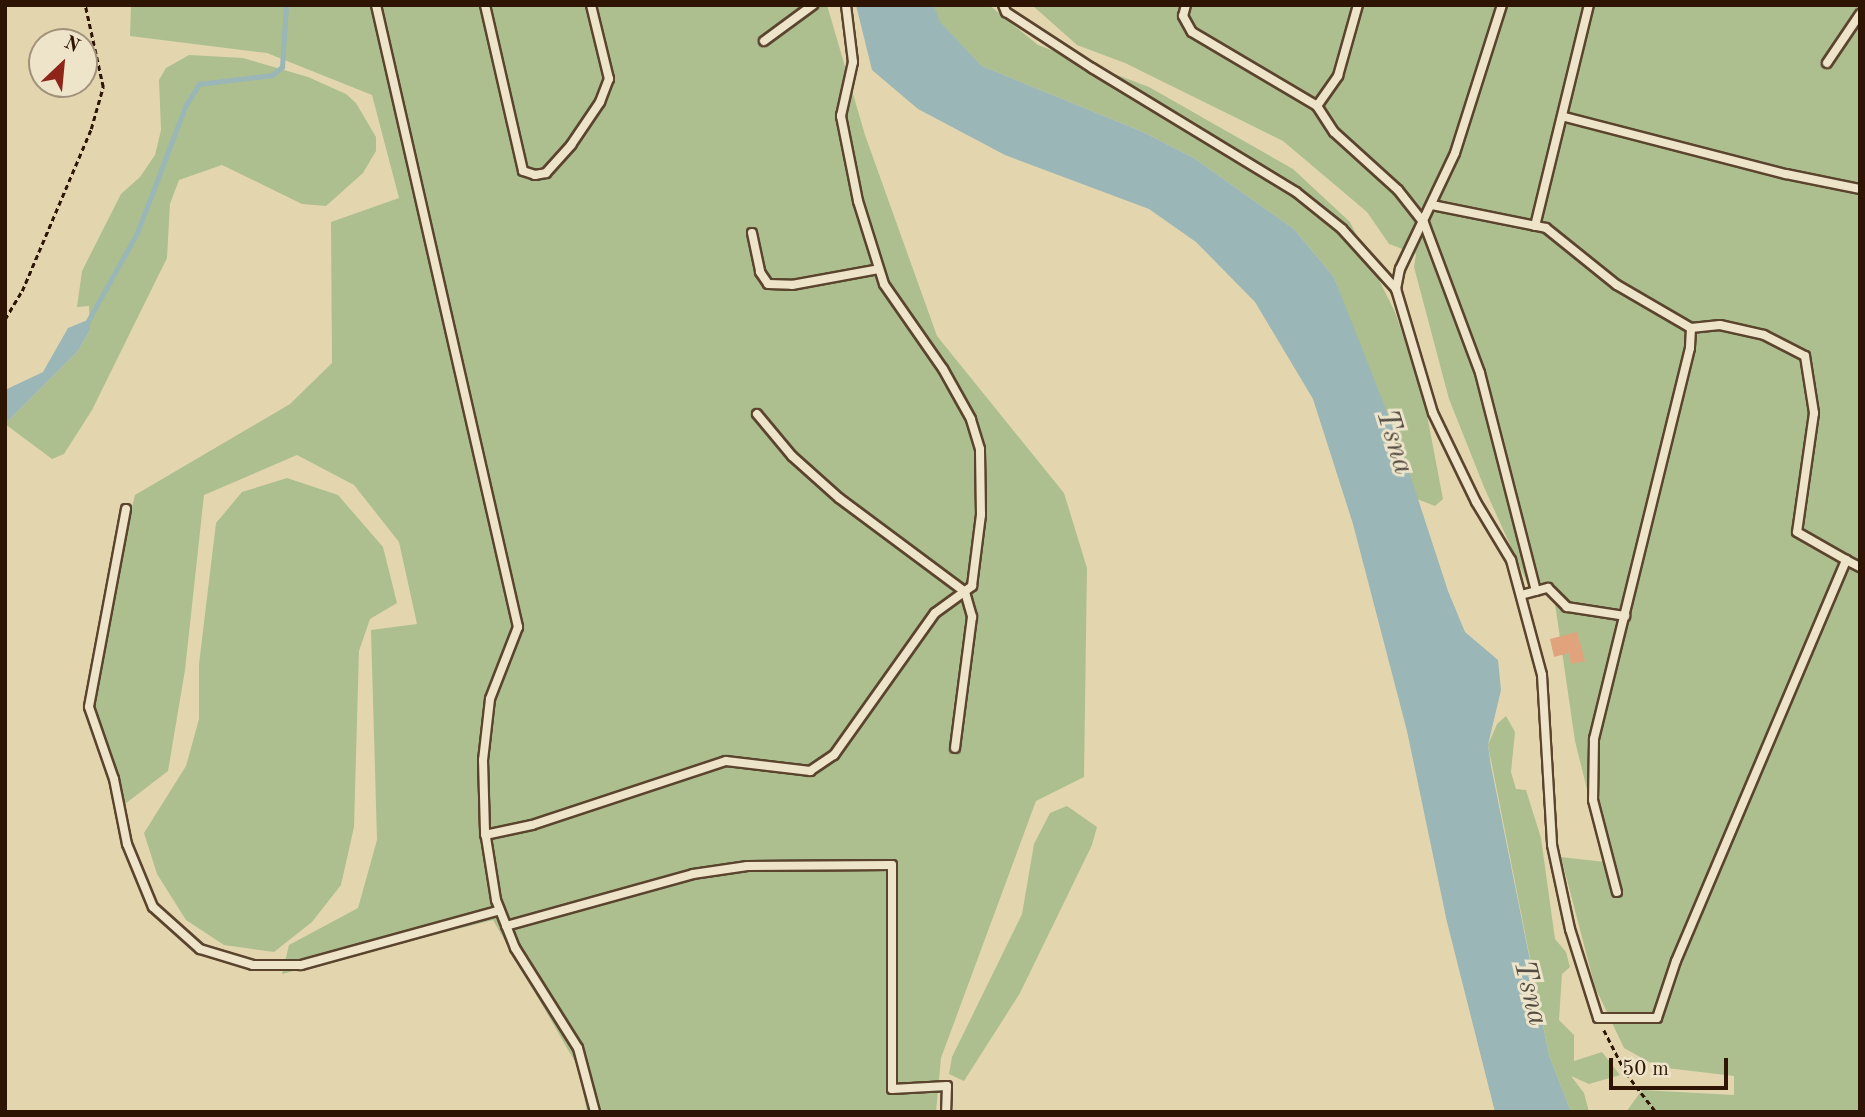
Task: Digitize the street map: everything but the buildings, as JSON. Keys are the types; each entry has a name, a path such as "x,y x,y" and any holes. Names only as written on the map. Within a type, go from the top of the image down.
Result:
{"lane":[{"path":"376,5 518,627 490,699 482,760 485,835 500,910 506,926 515,948 578,1048 595,1112"},
{"path":"485,5 523,171 535,175 546,173 571,145 600,102 609,79 592,5"},
{"path":"764,41 813,5"},
{"path":"485,835 532,825 726,761 810,771 834,755 935,613 972,586 981,515 980,449 971,419 943,369 884,284 858,201 841,116 853,62 846,5"},
{"path":"1003,5 1006,12 1092,68 1296,192 1342,229 1396,289 1433,413 1476,502 1511,560 1521,595 1542,675 1552,845 1570,929 1598,1018 1657,1018 1676,961 1846,560"},
{"path":"1186,5 1183,16 1192,32 1317,106 1334,132 1398,190 1424,223 1480,373 1536,591"},
{"path":"1317,106 1338,76 1358,5"},
{"path":"1396,289 1401,269 1455,153 1502,5"},
{"path":"1535,226 1565,117 1589,5"},
{"path":"1827,63 1860,14"},
{"path":"1565,117 1786,174 1860,188"},
{"path":"1432,205 1535,226 1574,248 1617,285 1691,328 1720,325 1763,335 1805,356 1814,412 1797,533 1860,567"},
{"path":"752,233 760,272 768,284 792,285 879,269"},
{"path":"1617,892 1593,800 1594,739 1690,348 1691,328"},
{"path":"757,414 792,456 839,499 965,592 972,617 955,748"},
{"path":"126,509 89,707 114,779 127,844 153,907 200,949 253,965 301,965 500,910"},
{"path":"1521,595 1548,588 1567,607 1625,616"},
{"path":"506,926 693,874 747,866 891,864 892,1088 947,1086 946,1112"}],"path":[{"path":"5,319 22,291 91,129 103,87 85,5"},
{"path":"1598,1018 1626,1073 1656,1112"}],"green space":[{"path":"131,5 827,5 865,135 937,336 1064,493 1087,568 1084,777 1036,801 941,1058 936,1112 587,1112 578,1067 493,920 282,974 289,945 358,908 377,840 371,630 417,624 399,542 354,485 297,455 204,495 185,670 168,771 121,807 83,710 135,495 290,404 332,363 331,222 399,198 372,95 267,53 130,36"},
{"path":"934,5 989,5 1038,45 1149,87 1293,169 1350,222 1395,312 1423,394 1443,499 1435,506 1417,499 1334,277 1294,229 1194,158 1143,132 982,66 939,22"},
{"path":"1032,5 1860,5 1860,1112 1626,1112 1642,1090 1734,1095 1734,1076 1658,1067 1624,1048 1595,987 1561,857 1605,862 1575,741 1552,583 1528,585 1484,487 1449,399 1414,267 1416,254 1389,244 1367,212 1283,141 1125,63 1077,45"},
{"path":"189,55 243,58 308,77 346,94 356,103 376,137 376,151 363,173 326,206 302,204 222,165 179,180 170,204 167,258 92,410 64,454 52,459 5,424 78,351 90,330 89,306 77,307 82,271 121,194 140,177 155,155 161,130 159,80 166,68"},
{"path":"287,478 338,495 383,547 397,603 370,619 359,651 354,827 341,885 312,922 274,952 224,945 186,920 157,874 144,833 186,766 199,719 199,664 216,523 242,492"},
{"path":"1506,716 1515,732 1511,772 1516,789 1526,790 1541,838 1555,939 1566,952 1570,967 1562,974 1559,1020 1574,1035 1574,1061 1602,1052 1620,1075 1589,1084 1571,1076 1584,1093 1589,1112 1571,1112 1549,1055 1488,745 1497,724"},
{"path":"1067,806 1097,827 1092,845 1020,993 964,1081 949,1074 952,1057 1022,914 1034,844 1050,813"}],"water":[{"name":"Tsna","path":"856,5 934,5 940,22 982,66 1143,132 1194,158 1294,229 1334,277 1403,453 1448,591 1465,632 1498,660 1501,690 1488,745 1491,766 1549,1055 1571,1112 1495,1112 1447,922 1407,731 1353,524 1313,399 1255,302 1196,242 1149,209 1005,155 918,109 872,70"},
{"path":"90,319 90,330 78,351 5,424 7,389 43,372 68,328"}],"waterway":[{"path":"88,321 137,233 186,105 199,84 272,75 282,67 286,5"}]}
